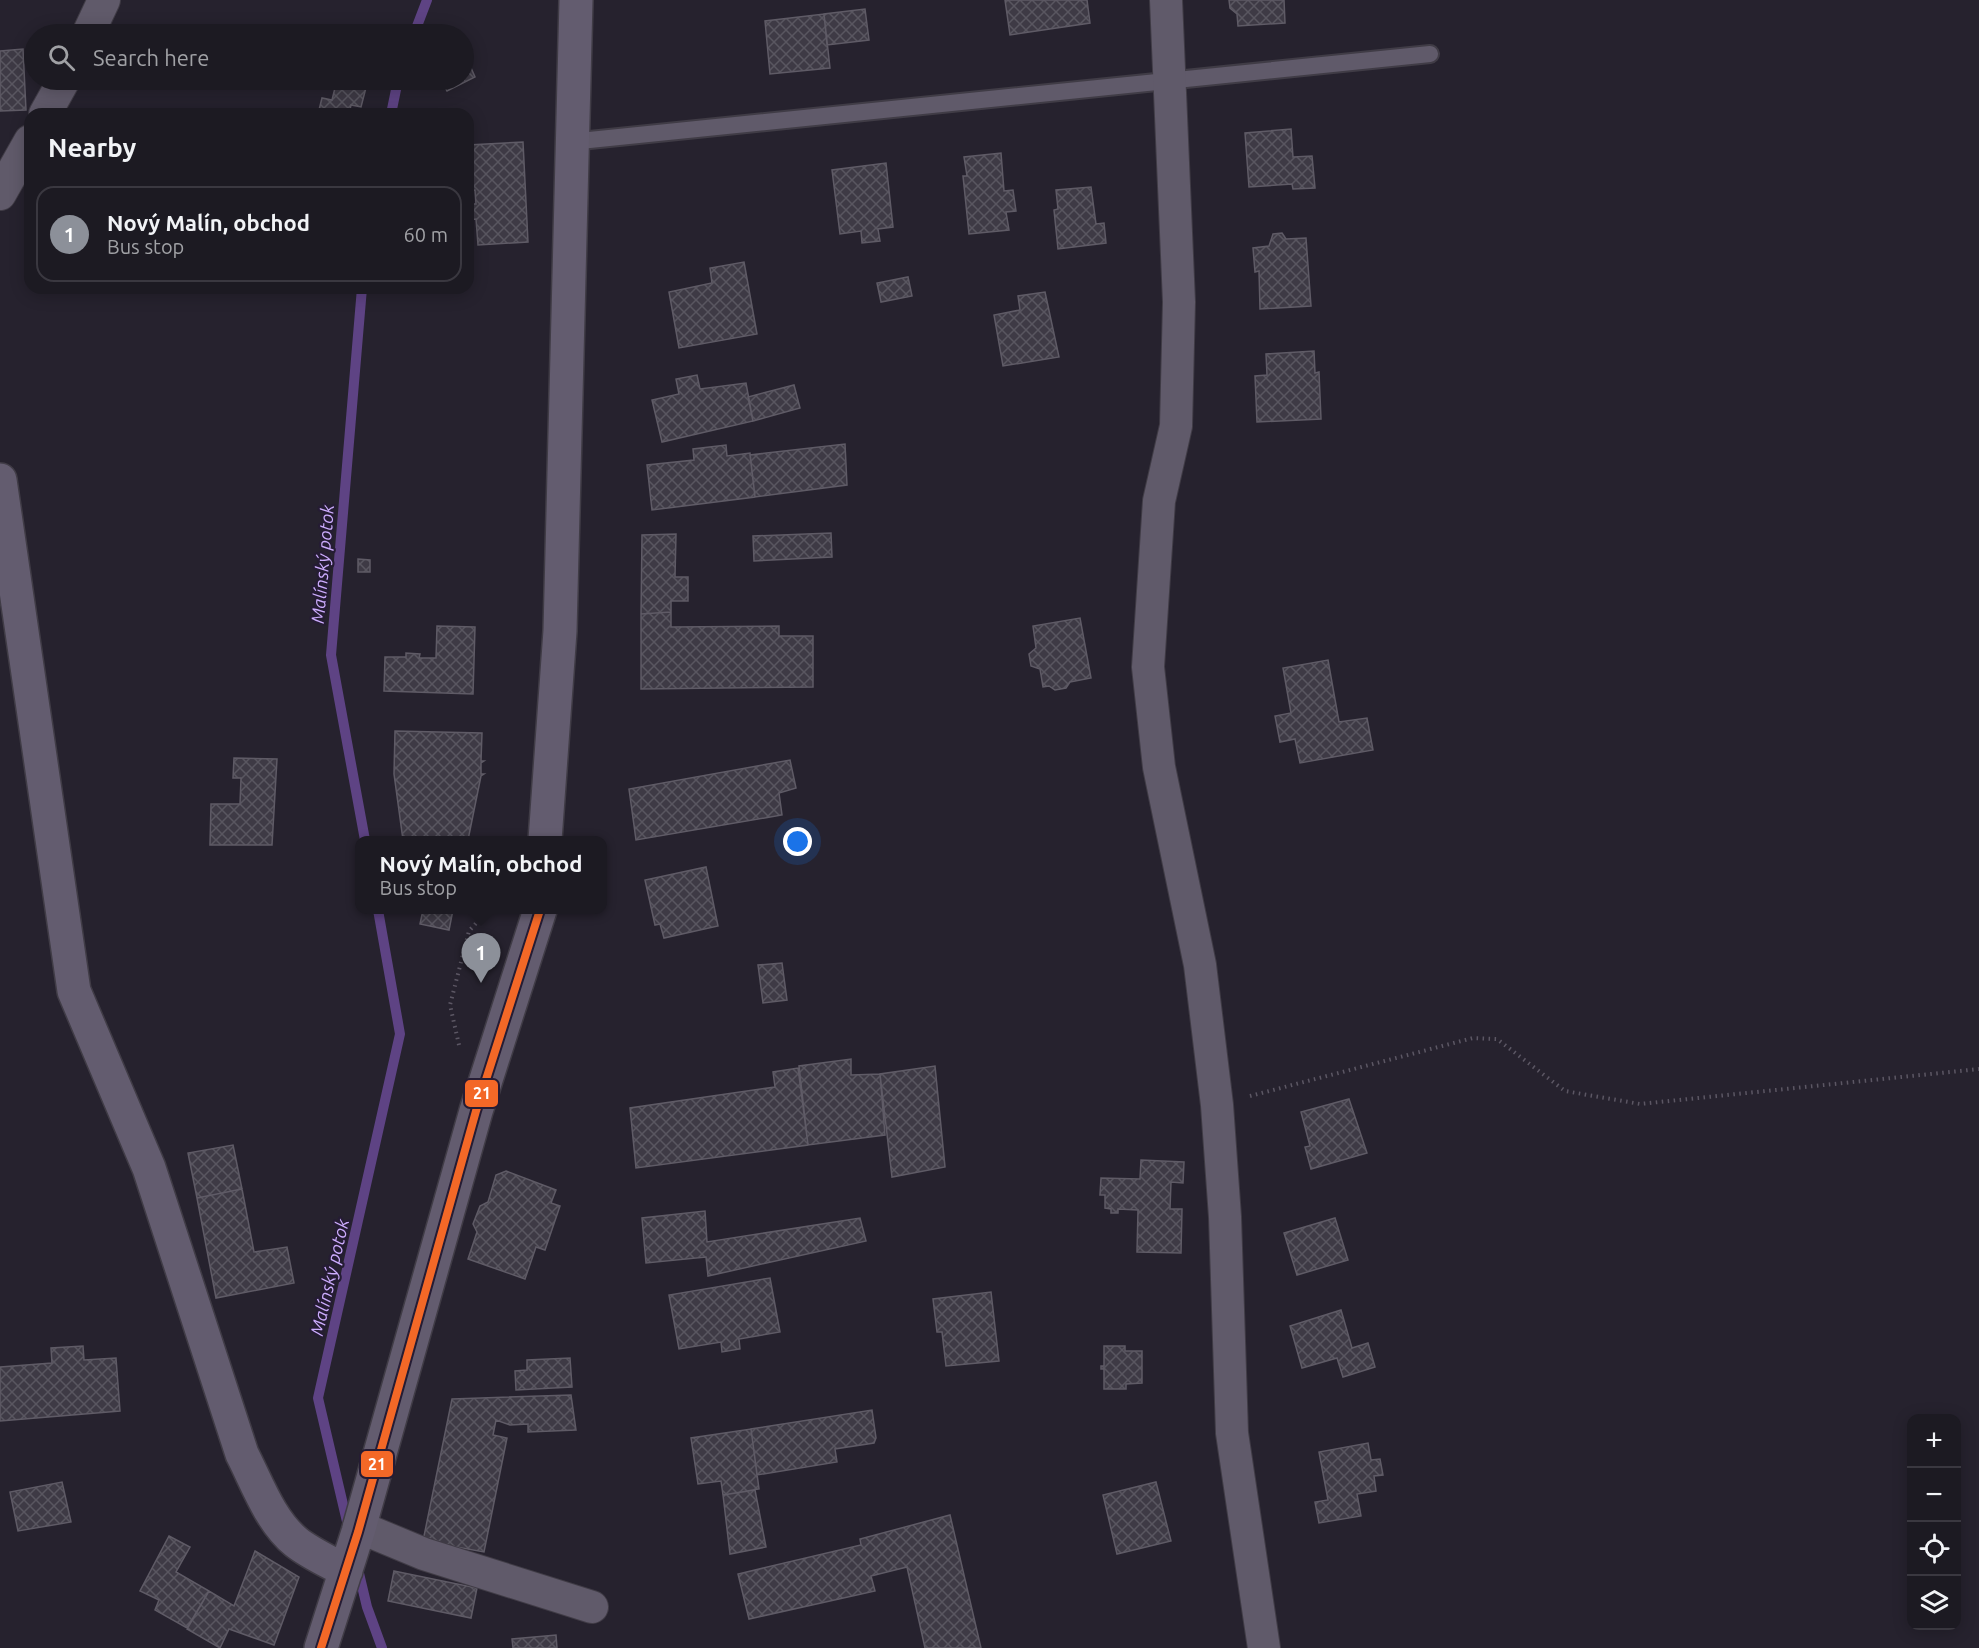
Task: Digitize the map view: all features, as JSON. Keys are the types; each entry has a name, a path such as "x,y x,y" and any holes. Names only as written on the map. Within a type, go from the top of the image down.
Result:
{"main road":[{"path":"545,836 560,631 570,142 576,0"},
{"path":"0,480 74,992 149,1168 242,1454 259,1488 288,1535 307,1549 346,1571"},
{"path":"321,1648 359,1529 476,1111 538,914"}],"street":[{"path":"93,24 104,0"},
{"path":"1166,0 1179,302 1176,426 1159,501 1148,667 1159,767 1200,965 1217,1105 1225,1217 1232,1433 1264,1648"},
{"path":"48,108 58,90"},
{"path":"0,194 24,152"},
{"path":"359,1529 424,1554 592,1607"}],"lane":[{"path":"570,142 1430,54"}],"path":[{"path":"1217,1105 1473,1038 1497,1039 1565,1091 1640,1104 1979,1069"}],"building":[{"path":"1005,0 1087,0 1090,23 1010,35"},
{"path":"1229,0 1284,0 1285,23 1238,26 1237,14 1230,8"},
{"path":"865,9 869,40 827,45 824,14"},
{"path":"824,14 830,68 770,74 765,21"},
{"path":"23,49 26,108 24,110 0,111 0,51"},
{"path":"334,90 365,90 361,107 351,105 350,108 320,108 322,98 332,100"},
{"path":"1291,129 1293,157 1312,156 1315,188 1293,189 1292,184 1249,187 1245,133"},
{"path":"523,142 528,242 478,245 476,219 474,219 474,204 476,204 474,145"},
{"path":"1001,153 1004,191 1013,190 1016,211 1006,212 1009,230 969,234 963,176 967,176 964,157"},
{"path":"886,163 893,227 878,229 880,241 862,243 861,231 840,234 832,170"},
{"path":"1091,187 1096,224 1104,223 1106,243 1058,249 1054,210 1058,209 1056,190"},
{"path":"1282,233 1286,239 1306,238 1311,306 1260,309 1259,271 1255,272 1253,248 1269,246 1273,234"},
{"path":"744,262 757,334 679,348 669,292 712,283 710,268"},
{"path":"908,277 912,296 881,302 877,283"},
{"path":"1045,292 1059,357 1003,366 994,315 1020,310 1018,296"},
{"path":"1314,351 1315,373 1319,372 1321,419 1257,422 1255,376 1267,375 1266,354"},
{"path":"697,375 700,389 746,383 753,421 662,442 652,400 679,394 676,379"},
{"path":"794,385 800,408 753,421 748,397"},
{"path":"845,444 847,485 755,497 750,455"},
{"path":"726,445 727,456 750,453 755,497 652,510 647,465 694,460 693,449"},
{"path":"831,533 832,557 754,561 753,536"},
{"path":"676,534 675,577 688,577 688,601 671,601 671,612 641,614 642,535"},
{"path":"358,559 370,560 370,572 358,572"},
{"path":"671,612 671,627 779,626 779,636 813,636 813,687 641,689 641,614"},
{"path":"1080,618 1091,678 1070,682 1066,688 1055,690 1049,686 1043,687 1040,669 1031,666 1029,654 1036,648 1033,626"},
{"path":"437,626 475,627 473,694 384,691 385,657 406,657 406,653 420,654 419,658 436,658"},
{"path":"1328,660 1339,722 1367,718 1373,750 1300,763 1295,739 1280,742 1275,716 1291,713 1283,668"},
{"path":"395,731 482,733 481,761 484,761 481,763 481,774 484,774 481,776 469,836 402,836 394,774"},
{"path":"234,758 277,759 272,845 210,845 211,804 240,804 241,778 233,778"},
{"path":"790,760 796,788 779,793 782,815 636,840 629,789"},
{"path":"706,867 718,926 664,938 660,924 655,925 645,880"},
{"path":"422,914 452,914 449,930 420,924"},
{"path":"782,963 787,1000 763,1003 758,965"},
{"path":"851,1059 851,1075 880,1074 885,1135 808,1145 799,1066"},
{"path":"935,1066 945,1167 892,1177 880,1074"},
{"path":"798,1068 808,1145 636,1168 630,1108 775,1087 773,1072"},
{"path":"1349,1099 1367,1153 1311,1169 1305,1147 1310,1146 1301,1112"},
{"path":"233,1145 242,1189 197,1198 188,1153"},
{"path":"1141,1160 1184,1162 1183,1183 1171,1182 1170,1209 1182,1209 1181,1253 1137,1252 1138,1210 1118,1209 1118,1213 1111,1213 1111,1209 1105,1208 1105,1195 1100,1195 1101,1178 1140,1179"},
{"path":"506,1171 556,1190 551,1203 560,1206 545,1250 536,1247 525,1279 468,1259 477,1232 473,1224 480,1206 488,1202 496,1175"},
{"path":"242,1189 254,1252 287,1247 294,1283 216,1298 197,1198"},
{"path":"705,1211 707,1242 860,1218 866,1241 708,1276 706,1257 646,1263 642,1218"},
{"path":"1335,1218 1348,1260 1297,1275 1284,1233"},
{"path":"770,1278 780,1332 739,1339 740,1349 722,1352 721,1342 679,1349 669,1295"},
{"path":"991,1292 999,1361 946,1366 942,1332 937,1332 933,1299"},
{"path":"1341,1310 1352,1348 1368,1343 1375,1367 1343,1377 1337,1358 1302,1368 1290,1326"},
{"path":"83,1346 84,1360 116,1358 120,1411 0,1421 0,1367 52,1363 51,1348"},
{"path":"1104,1346 1125,1346 1125,1351 1142,1351 1142,1383 1126,1384 1126,1389 1104,1389 1104,1369 1101,1369 1101,1366 1104,1366"},
{"path":"570,1358 572,1387 516,1390 515,1371 527,1370 527,1360"},
{"path":"571,1395 576,1430 528,1432 528,1424 510,1425 496,1420 493,1435 507,1438 484,1552 423,1541 452,1399"},
{"path":"872,1410 876,1438 874,1443 835,1449 837,1462 757,1475 751,1429"},
{"path":"751,1429 759,1489 723,1495 721,1481 698,1484 691,1438"},
{"path":"1368,1443 1371,1460 1380,1459 1383,1475 1374,1476 1376,1491 1357,1494 1361,1516 1319,1523 1315,1502 1328,1500 1319,1452"},
{"path":"62,1482 71,1522 18,1531 10,1492"},
{"path":"1156,1482 1171,1541 1117,1554 1103,1495"},
{"path":"755,1490 766,1547 730,1554 723,1495"},
{"path":"950,1515 981,1648 925,1648 907,1567 871,1576 875,1591 749,1619 738,1574 861,1545 860,1539"},
{"path":"169,1536 190,1547 176,1572 209,1591 187,1628 155,1610 159,1600 140,1591"},
{"path":"255,1551 299,1577 274,1645 229,1629 220,1648 187,1629 209,1591 234,1606"},
{"path":"394,1571 477,1588 471,1618 388,1601"},
{"path":"556,1635 557,1648 513,1648 512,1639"}],"waterway":[{"name":"Malínský potok","path":"418,24 427,0"},
{"name":"Malínský potok","path":"392,108 396,90"},
{"name":"Malínský potok","path":"361,294 331,655 364,836"},
{"name":"Malínský potok","path":"349,1530 318,1398 400,1034 379,914"},
{"name":"Malínský potok","path":"357,1565 367,1607 382,1648"}],"transit line":[{"name":"21","path":"321,1648 358,1532 476,1111 539,914"}],"place":[{"name":"Nový Malín, obchod","path":"481,983"}]}
